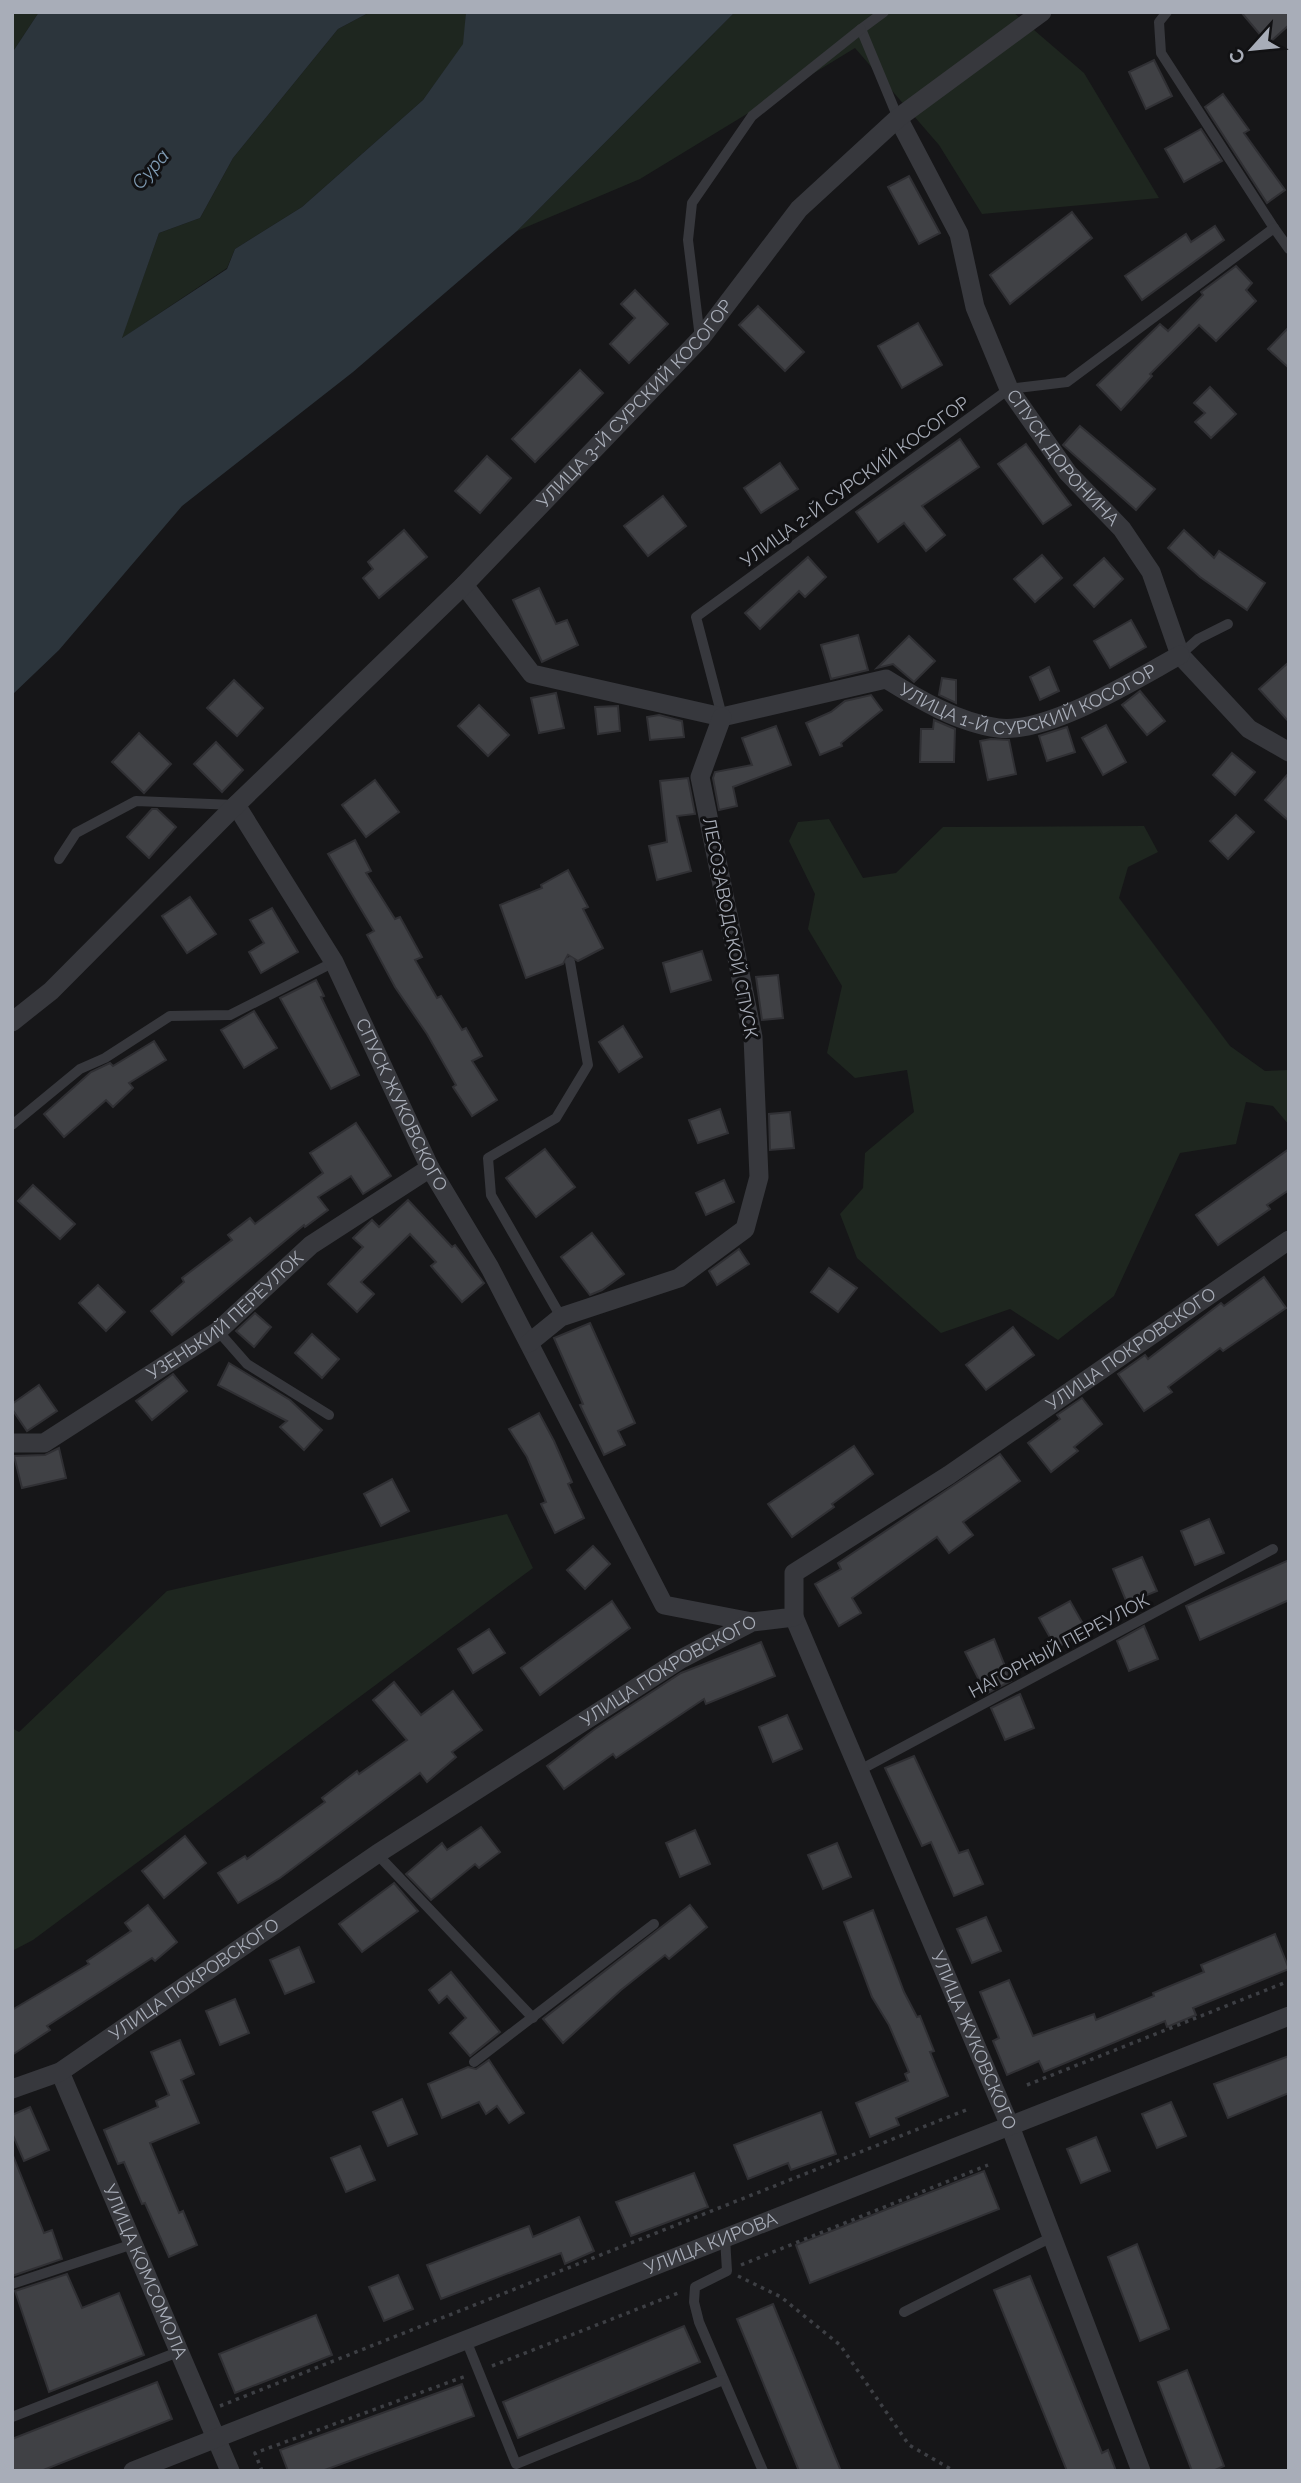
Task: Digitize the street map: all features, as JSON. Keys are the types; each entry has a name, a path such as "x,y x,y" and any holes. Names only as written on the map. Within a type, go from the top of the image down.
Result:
{"street":[{"name":"УЛИЦА 3-Й СУРСКИЙ КОСОГОР","path":"236,805 464,585 701,338 799,209 898,118 1042,12"},
{"name":"СПУСК ДОРОНИНА","path":"898,118 959,234 975,307 1009,390 1068,473 1122,529 1151,572 1180,655 1250,729 1289,752"},
{"name":"УЛИЦА 1-Й СУРСКИЙ КОСОГОР","path":"464,585 532,674 722,718 886,679 930,706 999,728 1031,724 1086,706 1180,655"},
{"name":"ЛЕСОЗАВОДСКОЙ СПУСК","path":"529,1343 561,1317 679,1278 745,1229 759,1177 753,1037 701,777 722,718"},
{"name":"СПУСК ЖУКОВСКОГО","path":"236,805 334,962 430,1168 489,1268 664,1605 752,1622"},
{"path":"12,1022 51,991 236,805"},
{"name":"УЗЕНЬКИЙ ПЕРЕУЛОК","path":"12,1443 44,1443 218,1331 311,1245 430,1168"},
{"name":"УЛИЦА ПОКРОВСКОГО","path":"12,2089 60,2072 377,1854 681,1659 752,1622 794,1617 794,1573 949,1475 1289,1240"},
{"name":"УЛИЦА ЖУКОВСКОГО","path":"794,1617 1010,2126 1142,2471"},
{"name":"УЛИЦА КИРОВА","path":"133,2471 1289,2016"},
{"name":"УЛИЦА КОМСОМОЛА","path":"60,2072 230,2471"}],"lane":[{"path":"701,338 688,240 692,203 752,116 884,12"},
{"path":"1167,12 1159,22 1161,53 1289,249"},
{"path":"861,30 898,118"},
{"name":"УЛИЦА 2-Й СУРСКИЙ КОСОГОР","path":"722,718 696,617 1009,390 1067,382 1274,228"},
{"path":"1180,655 1198,639 1228,624"},
{"path":"59,859 76,833 136,801 236,805"},
{"path":"12,1125 80,1069 106,1058 170,1016 230,1015 334,962"},
{"path":"561,1317 491,1195 488,1157 556,1118 588,1065 570,962"},
{"path":"218,1331 247,1364 329,1415"},
{"name":"НАГОРНЫЙ ПЕРЕУЛОК","path":"860,1770 1273,1549"},
{"path":"377,1854 533,2018"},
{"path":"474,2063 654,1924"},
{"path":"904,2312 1052,2237"},
{"path":"725,2238 727,2271 695,2287 694,2302 723,2380 763,2471"},
{"path":"12,2284 133,2245"},
{"path":"466,2340 516,2464 723,2380"},
{"path":"12,2417 178,2352"}],"path":[{"path":"1027,2085 1289,1981"},
{"path":"206,2412 967,2110"},
{"path":"727,2271 988,2165"},
{"path":"727,2271 781,2297 840,2344 909,2445 954,2471"}],"shaded area":[{"path":"12,12 39,12 12,53"},
{"path":"370,12 466,12 464,44 423,100 302,207 235,249 227,268 121,339 159,233 200,218 233,158 338,29"},
{"path":"735,12 1013,12 1084,73 1159,198 982,214 939,145 855,48 640,179 517,231"},
{"path":"829,819 863,878 896,873 943,827 1144,826 1158,852 1128,867 1119,898 1230,1046 1265,1071 1289,1070 1289,1125 1273,1106 1246,1102 1236,1144 1180,1153 1114,1296 1058,1340 1010,1309 941,1333 857,1258 840,1214 863,1188 865,1153 914,1112 907,1070 855,1078 827,1053 842,986 808,929 815,894 789,841 798,822"},
{"path":"507,1514 533,1568 33,1940 12,1951 12,1728 19,1732 167,1591"}],"water":[{"name":"Сура","path":"39,12 370,12 338,29 233,158 200,218 159,233 122,338 227,269 235,249 302,207 423,100 463,44 466,12 735,12 517,231 353,372 182,506 59,650 12,695 12,53"}],"building":[{"path":"1241,12 1289,12 1289,25 1268,44"},
{"path":"1154,60 1172,96 1146,109 1129,72"},
{"path":"1223,94 1249,130 1244,133 1285,190 1267,203 1205,107"},
{"path":"1201,129 1222,161 1184,182 1165,149"},
{"path":"909,176 940,233 919,244 888,187"},
{"path":"1072,212 1092,238 1010,304 990,275"},
{"path":"1215,226 1224,240 1142,300 1125,276 1186,234 1191,242"},
{"path":"1236,266 1252,283 1246,290 1256,301 1216,341 1199,325 1150,374 1152,376 1121,410 1097,385 1160,324 1168,331 1203,295 1201,292"},
{"path":"635,290 668,324 629,363 610,344 635,318 621,304"},
{"path":"758,306 804,352 785,371 739,325"},
{"path":"918,323 942,365 902,388 878,346"},
{"path":"1289,327 1289,368 1268,349"},
{"path":"580,370 603,393 535,462 512,439"},
{"path":"1210,387 1236,414 1211,438 1195,422 1205,413 1194,403"},
{"path":"1080,426 1155,489 1136,510 1063,445"},
{"path":"960,439 979,467 922,506 945,535 926,551 904,523 878,542 856,512"},
{"path":"1026,444 1071,505 1043,524 998,464"},
{"path":"487,456 511,478 480,513 455,491"},
{"path":"780,463 798,489 761,513 744,488"},
{"path":"663,496 686,526 648,556 624,526"},
{"path":"404,530 427,557 379,598 363,578 373,569 368,562"},
{"path":"1184,530 1214,558 1219,551 1265,583 1247,610 1200,577 1168,548"},
{"path":"1042,555 1062,578 1035,602 1014,579"},
{"path":"808,557 826,577 805,597 799,591 760,629 745,613"},
{"path":"1104,558 1123,579 1094,607 1074,585"},
{"path":"539,588 556,624 567,620 578,645 542,662 513,600"},
{"path":"1131,620 1146,647 1110,668 1094,641"},
{"path":"858,635 868,670 831,679 821,645"},
{"path":"909,636 935,661 914,682 893,664 877,668"},
{"path":"1289,662 1289,722 1259,689"},
{"path":"1049,667 1059,691 1040,700 1030,677"},
{"path":"942,678 956,680 956,703 939,695"},
{"path":"234,680 263,708 237,736 207,708"},
{"path":"1140,691 1165,721 1147,735 1122,705"},
{"path":"556,693 564,728 539,733 531,698"},
{"path":"871,695 882,710 841,743 842,746 820,755 806,723 831,712 845,701"},
{"path":"479,705 509,735 488,756 458,726"},
{"path":"618,706 620,731 598,734 595,707"},
{"path":"659,715 682,721 684,737 650,740 647,717"},
{"path":"934,720 955,729 954,762 920,762 921,729 933,729"},
{"path":"1106,725 1126,762 1103,775 1082,738"},
{"path":"776,726 791,765 733,787 737,806 719,810 713,778 715,772 752,765 742,738"},
{"path":"1067,727 1075,752 1047,761 1039,736"},
{"path":"139,733 171,764 144,793 112,762"},
{"path":"1009,740 1016,774 988,780 980,741"},
{"path":"216,742 243,770 222,792 194,764"},
{"path":"1232,753 1255,772 1235,795 1213,775"},
{"path":"1289,773 1289,821 1265,800"},
{"path":"688,778 695,814 677,816 691,871 657,880 649,846 667,842 660,781"},
{"path":"375,780 399,812 366,837 342,805"},
{"path":"152,809 157,809 176,827 149,858 127,837"},
{"path":"1236,815 1254,832 1228,859 1210,841"},
{"path":"355,840 371,871 366,873 395,919 400,917 422,957 415,960 437,998 441,996 462,1030 466,1028 482,1056 472,1061 497,1100 472,1116 453,1087 456,1085 427,1034 395,987 367,935 374,931 328,854"},
{"path":"568,870 588,907 583,909 603,948 578,961 568,955 563,964 526,978 500,905 542,888 541,885"},
{"path":"190,897 216,934 187,953 162,916"},
{"path":"272,908 298,952 261,973 249,952 264,943 250,920"},
{"path":"702,951 711,980 671,992 663,963"},
{"path":"778,975 783,1018 762,1020 756,977"},
{"path":"316,980 324,996 321,997 359,1075 331,1089 280,998"},
{"path":"254,1011 277,1048 244,1068 221,1030"},
{"path":"623,1026 642,1057 619,1072 599,1042"},
{"path":"154,1041 166,1060 129,1083 133,1088 113,1107 106,1100 64,1137 44,1114 91,1072 110,1063 113,1066"},
{"path":"720,1109 728,1133 698,1143 689,1120"},
{"path":"790,1112 794,1148 770,1150 769,1114"},
{"path":"356,1123 391,1176 363,1194 351,1176 318,1197 328,1210 305,1227 304,1225 172,1335 151,1311 184,1282 182,1278 232,1240 228,1235 250,1218 255,1224 323,1173 310,1153"},
{"path":"545,1149 575,1187 536,1217 506,1178"},
{"path":"1289,1149 1289,1190 1267,1205 1270,1209 1218,1245 1196,1215"},
{"path":"724,1180 734,1202 706,1215 696,1193"},
{"path":"33,1185 75,1224 60,1239 18,1201"},
{"path":"408,1200 452,1247 455,1245 484,1283 462,1302 431,1266 436,1262 410,1234 361,1282 374,1294 357,1312 328,1284 363,1247 353,1238 372,1220 379,1227"},
{"path":"592,1233 624,1274 590,1295 561,1257"},
{"path":"739,1249 749,1264 717,1285 709,1271"},
{"path":"829,1268 857,1288 838,1312 811,1292"},
{"path":"1264,1277 1286,1308 1223,1351 1220,1348 1168,1387 1172,1392 1144,1411 1118,1374 1145,1355 1148,1359 1221,1303 1224,1306"},
{"path":"98,1285 125,1312 106,1331 79,1303"},
{"path":"255,1313 271,1327 254,1347 236,1331"},
{"path":"590,1323 635,1423 618,1431 625,1445 604,1455 580,1405 583,1404 554,1338"},
{"path":"1013,1327 1034,1355 986,1390 966,1365"},
{"path":"312,1334 339,1359 322,1378 295,1353"},
{"path":"229,1363 290,1400 322,1430 304,1450 280,1427 287,1421 218,1385"},
{"path":"173,1374 187,1391 152,1420 136,1401"},
{"path":"39,1385 57,1411 27,1431 12,1409 12,1404"},
{"path":"1082,1398 1102,1424 1074,1447 1078,1451 1051,1472 1028,1443 1060,1419 1057,1415"},
{"path":"539,1413 572,1482 568,1484 584,1518 555,1533 541,1504 546,1502 527,1457 509,1429"},
{"path":"854,1446 873,1474 832,1504 834,1507 792,1537 768,1504"},
{"path":"59,1448 66,1478 22,1488 14,1456 45,1455"},
{"path":"1000,1454 1020,1481 963,1522 973,1535 949,1553 937,1537 852,1598 861,1613 839,1626 815,1584 841,1569 838,1563"},
{"path":"392,1479 409,1511 381,1526 364,1494"},
{"path":"1209,1519 1224,1553 1195,1565 1181,1531"},
{"path":"593,1546 610,1564 585,1589 567,1570"},
{"path":"1142,1557 1157,1591 1127,1603 1113,1569"},
{"path":"1289,1560 1289,1600 1200,1640 1186,1606"},
{"path":"612,1601 630,1628 540,1695 521,1668"},
{"path":"1070,1601 1087,1631 1056,1648 1039,1618"},
{"path":"1144,1626 1158,1659 1129,1671 1117,1641"},
{"path":"489,1629 505,1653 473,1673 458,1649"},
{"path":"994,1639 1011,1681 986,1694 965,1652"},
{"path":"761,1642 775,1676 706,1704 704,1699 616,1758 613,1754 564,1789 547,1766 595,1729 681,1673"},
{"path":"394,1682 421,1715 453,1691 482,1730 452,1752 456,1757 427,1782 420,1773 280,1878 238,1903 218,1873 245,1856 247,1859 325,1802 322,1798 357,1771 359,1774 407,1740 373,1700"},
{"path":"1020,1694 1034,1728 1005,1740 991,1708"},
{"path":"787,1715 802,1749 773,1762 759,1727"},
{"path":"914,1756 959,1853 968,1850 983,1884 954,1896 931,1842 922,1846 885,1768"},
{"path":"481,1827 500,1852 479,1868 475,1864 431,1900 406,1874 442,1843 447,1850"},
{"path":"695,1830 710,1864 680,1877 666,1843"},
{"path":"185,1836 206,1863 164,1898 142,1871"},
{"path":"837,1843 851,1877 823,1889 808,1855"},
{"path":"394,1883 418,1911 362,1952 339,1924"},
{"path":"148,1905 177,1942 155,1961 152,1958 47,2026 50,2030 12,2055 12,2010 89,1964 87,1961 131,1931 125,1923"},
{"path":"690,1905 707,1927 669,1959 665,1955 621,1990 563,2043 543,2019"},
{"path":"873,1910 904,1992 917,2017 920,2016 934,2051 930,2052 948,2096 896,2118 899,2125 870,2137 856,2103 908,2081 905,2074 909,2072 889,2025 872,1997 844,1922"},
{"path":"986,1917 1001,1951 972,1963 957,1929"},
{"path":"1275,1934 1289,1969 1193,2008 1196,2015 1167,2027 1165,2021 1044,2072 1039,2061 1007,2075 993,2041 999,2038 980,1992 1009,1980 1033,2036 1094,2014 1096,2020 1154,1996 1153,1993 1204,1972 1201,1965"},
{"path":"299,1947 314,1982 285,1994 270,1960"},
{"path":"451,1972 500,2032 470,2056 450,2033 466,2018 447,1996 439,2003 429,1990"},
{"path":"235,1999 249,2033 220,2045 206,2011"},
{"path":"180,2040 194,2074 181,2080 199,2123 150,2143 179,2213 183,2211 197,2245 169,2257 145,2203 142,2204 124,2162 118,2164 104,2130 158,2107 156,2101 169,2095 151,2052"},
{"path":"1289,2056 1289,2093 1228,2118 1214,2084"},
{"path":"489,2060 524,2113 509,2123 497,2106 486,2114 479,2102 442,2118 428,2084 468,2067 476,2069"},
{"path":"402,2099 417,2134 388,2146 373,2112"},
{"path":"1171,2102 1186,2136 1157,2148 1142,2114"},
{"path":"30,2107 49,2150 24,2161 12,2133 12,2115"},
{"path":"821,2112 836,2154 791,2170 788,2163 748,2179 734,2145"},
{"path":"1096,2137 1110,2171 1081,2183 1067,2149"},
{"path":"360,2146 375,2180 346,2192 331,2158"},
{"path":"12,2153 44,2233 52,2230 62,2259 12,2276"},
{"path":"984,2171 999,2209 810,2283 796,2245"},
{"path":"694,2173 708,2207 631,2236 616,2202"},
{"path":"579,2217 594,2251 565,2264 561,2253 441,2299 427,2265 529,2226 533,2237"},
{"path":"1137,2244 1169,2329 1140,2341 1108,2257"},
{"path":"67,2274 82,2308 119,2293 144,2355 49,2392 15,2291"},
{"path":"398,2275 413,2309 384,2321 369,2287"},
{"path":"1030,2276 1102,2453 1108,2450 1116,2471 1067,2471 994,2290"},
{"path":"773,2304 841,2471 799,2471 737,2319"},
{"path":"316,2315 332,2355 235,2393 219,2354"},
{"path":"684,2326 700,2362 518,2438 503,2402"},
{"path":"1187,2370 1224,2466 1213,2471 1192,2471 1158,2382"},
{"path":"157,2382 172,2419 41,2471 12,2471 12,2439"},
{"path":"462,2384 474,2416 322,2471 288,2471 280,2450"}]}
